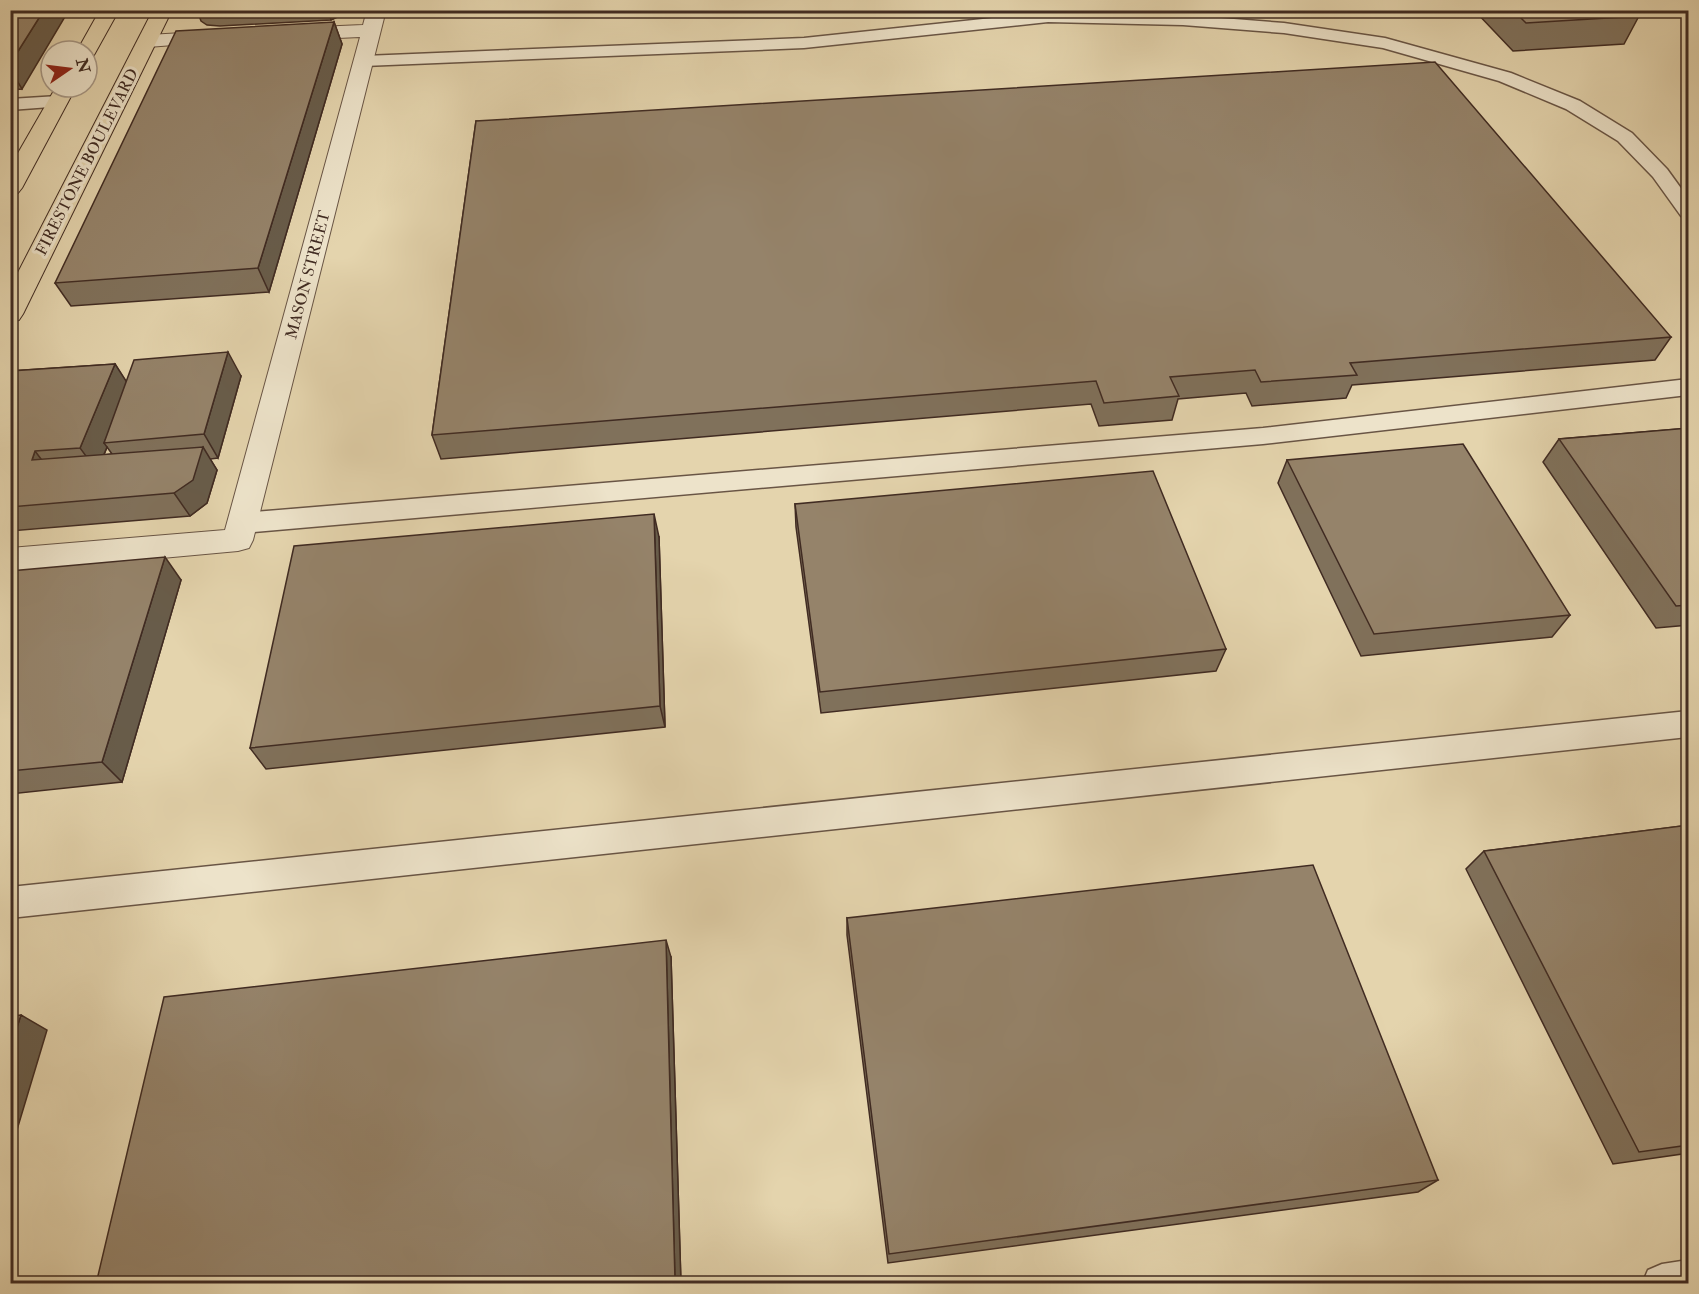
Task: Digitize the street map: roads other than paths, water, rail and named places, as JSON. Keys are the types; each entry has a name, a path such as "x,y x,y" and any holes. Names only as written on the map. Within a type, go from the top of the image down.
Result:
{"main road":[{"path":"94,39 110,10"},
{"name":"FIRESTONE BOULEVARD","path":"10,314 163,10"},
{"path":"10,188 59,99"}],"street":[{"path":"276,34 375,20"},
{"name":"MASON STREET","path":"241,532 375,20"},
{"path":"148,41 240,36"},
{"path":"10,560 241,532"}],"lane":[{"path":"364,61 804,43 1048,17 1183,20 1284,28 1385,43 1505,77 1574,105 1625,137 1660,173 1689,212"},
{"path":"10,105 39,99"},
{"path":"241,532 1263,436 1689,387"},
{"path":"10,903 1689,724"},
{"path":"1662,1284 1689,1280"}]}
